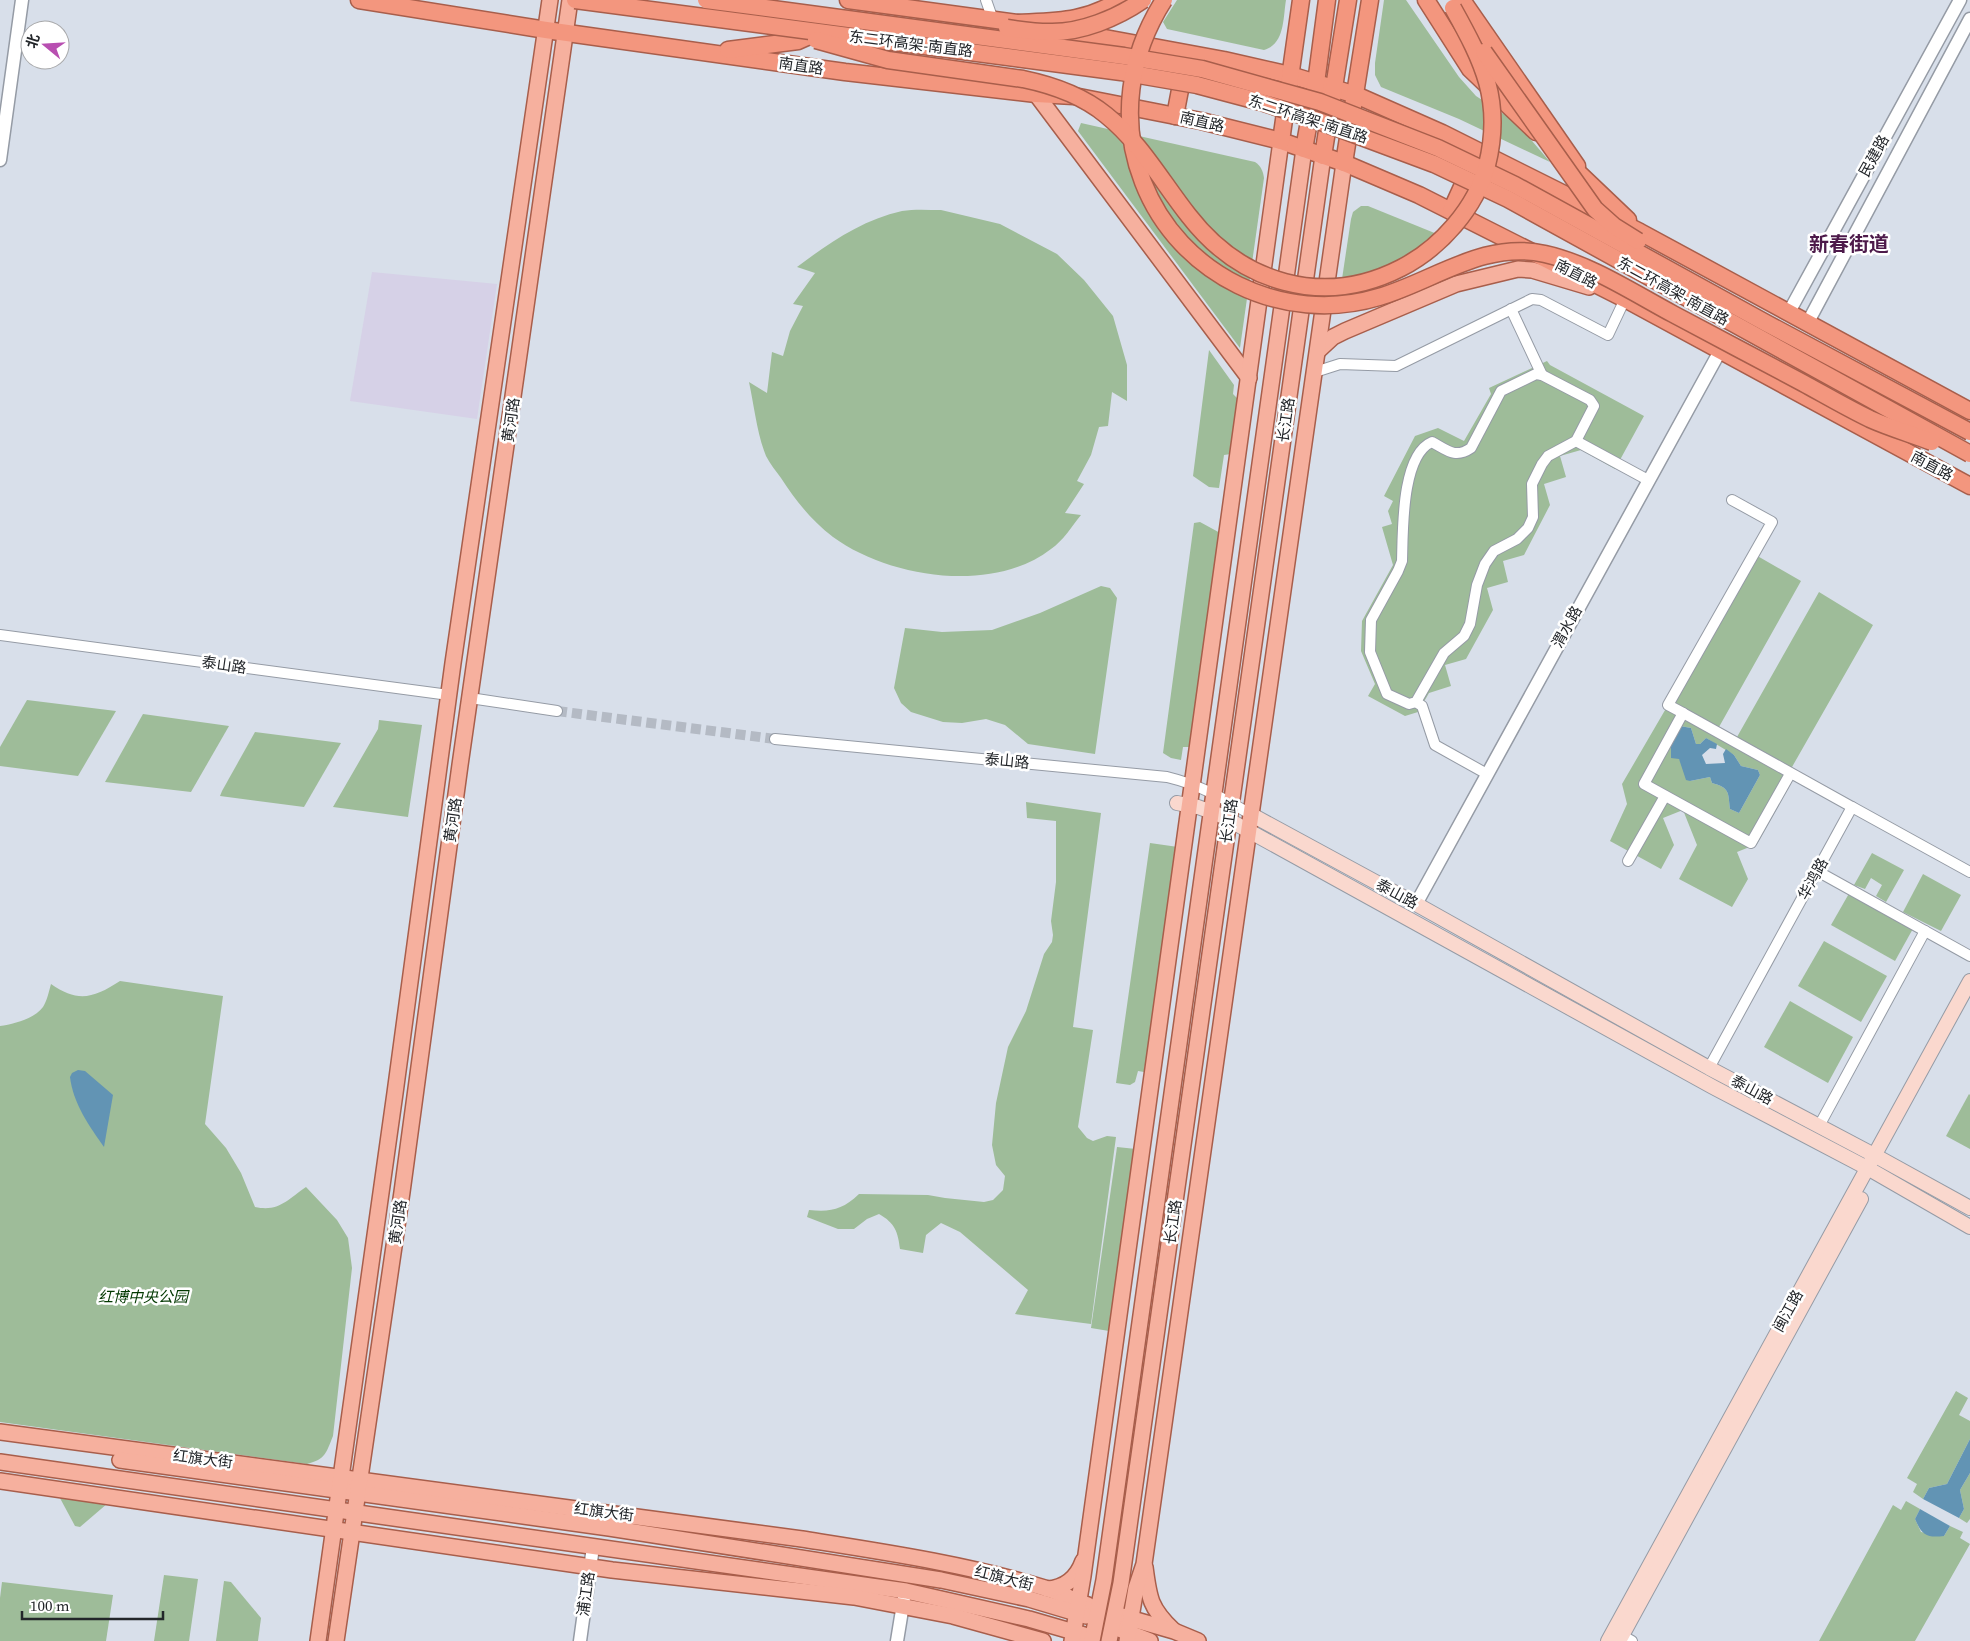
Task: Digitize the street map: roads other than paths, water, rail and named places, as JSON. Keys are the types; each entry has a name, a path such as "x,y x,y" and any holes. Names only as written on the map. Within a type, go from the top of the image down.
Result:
{"highway":[{"name":"南直路","path":"359,0 706,53 918,81 1036,94 1074,96 1175,116 1281,142 1344,163 1419,195 1625,299 1970,486"},
{"name":"东二环高架-南直路","path":"575,0 1140,75 1197,85 1261,102 1316,120 1434,164 1508,199 1970,455"},
{"name":"东二环高架-南直路","path":"706,0 1044,44 1182,66 1263,85 1320,102 1438,148 1516,185 1766,323 1970,431"},
{"path":"706,53 798,41 807,37 814,28 809,15 772,0"},
{"path":"848,0 1018,23 1187,52 1290,75 1356,95 1478,151 1640,232 1970,411"},
{"path":"1018,23 1072,20 1095,14 1120,0"},
{"path":"819,14 923,17 1051,32 1076,29 1112,18 1143,0"},
{"path":"1164,0 1144,36 1136,58 1130,101 1130,135 1133,151 1139,172 1154,205 1173,234 1210,269 1233,284 1275,300 1296,304 1341,304 1378,298 1417,283 1456,264 1484,256 1508,252 1544,253 1573,262 1619,285 1871,419 1970,455"},
{"path":"1281,142 1302,0"},
{"name":"长江路","path":"1304,149 1316,83 1327,0"},
{"name":"长江路","path":"1323,156 1348,0"},
{"path":"1344,163 1370,0"},
{"path":"1426,0 1458,52 1477,77 1640,232"},
{"path":"754,23 888,60 1022,79 1070,93 1098,108 1122,129 1149,160 1200,230 1224,252 1251,269 1273,278 1297,285 1330,288 1369,282 1417,259 1455,226 1480,184 1487,166 1490,147 1491,100 1482,63 1454,3"},
{"path":"1454,3 1588,182"},
{"path":"1454,3 1595,209 1614,226 1645,245 1886,376 1970,431"},
{"path":"918,81 834,46 828,40 826,32 830,22 842,17 929,11"},
{"path":"1175,116 1187,52"},
{"path":"1451,211 1478,151"}],"main road":[{"name":"黄河路","path":"318,1641 449,695 550,0"},
{"name":"黄河路","path":"336,1641 570,0"},
{"path":"1036,94 1249,378"},
{"path":"1073,1637 1088,1546 1183,804 1192,783 1281,142"},
{"name":"长江路","path":"1096,1640 1097,1615 1104,1580 1304,149"},
{"name":"长江路","path":"1112,1627 1122,1583 1323,156"},
{"path":"1128,1630 1136,1588 1144,1564 1319,350 1344,163"},
{"path":"1319,350 1339,334 1456,284 1518,269 1557,276 1625,299"},
{"name":"泰山路","path":"1183,804 1211,812 1250,831 1713,1087 1871,1170 1970,1227"},
{"name":"泰山路","path":"1252,815 1416,904 1709,1068 1970,1208"},
{"name":"闽江路","path":"1619,1638 1878,1157 1970,981"},
{"name":"闽江路","path":"1878,1157 1970,997"},
{"name":"红旗大街","path":"0,1432 359,1486 941,1580 1078,1607"},
{"name":"红旗大街","path":"0,1443 339,1483"},
{"name":"红旗大街","path":"0,1462 593,1547 1005,1613 1073,1637 1096,1640"},
{"name":"红旗大街","path":"0,1481 590,1567 854,1597 904,1598 1040,1640"},
{"name":"红旗大街","path":"359,1486 656,1518 921,1558 985,1572 1047,1589 1078,1607 1097,1615 1112,1627 1128,1630 1174,1631 1198,1641"},
{"path":"1047,1589 1059,1588 1074,1577 1081,1566 1088,1546"},
{"path":"1144,1564 1152,1604 1160,1618 1174,1631"},
{"name":"红旗大街","path":"1128,1630 1150,1641"}],"street":[{"path":"0,160 22,0"},
{"path":"986,0 993,20"},
{"name":"民建路","path":"1789,312 1960,0"},
{"name":"民建路","path":"1808,322 1970,19"},
{"path":"1315,372 1340,364 1396,366 1532,299 1541,300 1608,335 1625,299"},
{"path":"1511,310 1542,375"},
{"name":"渭水路","path":"1416,904 1720,351"},
{"path":"1536,374 1542,375 1590,400 1594,406 1576,440 1548,456 1542,464 1532,484 1533,516 1528,528 1517,539 1494,551 1485,564 1477,585 1470,624 1464,636 1444,653 1416,702 1409,704 1388,694 1370,652 1371,620 1398,572 1402,560 1406,485 1410,471 1425,445 1432,442 1456,454 1463,453 1471,448 1501,391 1536,374"},
{"path":"1576,440 1648,480"},
{"path":"1732,500 1772,522 1668,705 1970,872"},
{"name":"泰山路","path":"0,635 449,695"},
{"path":"470,698 557,711"},
{"path":"1416,702 1422,706 1435,745 1487,774"},
{"path":"1683,714 1644,784 1665,796 1751,843 1790,774"},
{"name":"泰山路","path":"775,739 1167,777 1192,783 1214,793 1252,815"},
{"path":"1628,861 1665,796"},
{"name":"华鸿路","path":"1709,1068 1852,807"},
{"path":"1817,871 1970,956"},
{"path":"1819,1126 1925,931"},
{"name":"浦江路","path":"580,1641 593,1547"},
{"path":"901,1640 904,1598"}],"water":[{"path":"1680,726 1691,728 1696,744 1700,744 1706,738 1717,744 1716,749 1710,748 1702,755 1706,764 1725,763 1723,754 1726,749 1734,755 1741,766 1758,770 1760,775 1739,813 1730,809 1725,789 1712,783 1710,777 1686,780 1679,759 1671,758 1671,742"},
{"path":"78,1070 85,1071 113,1095 104,1147 87,1122 74,1096 70,1077 72,1073"},
{"path":"1970,1439 1970,1473 1960,1490 1964,1509 1959,1518 1923,1499 1929,1488 1947,1484"},
{"path":"1920,1509 1950,1526 1944,1536 1929,1536 1920,1529 1915,1519"}],"tunnel":[{"path":"557,711 775,739"}],"district":[{"name":"新春街道","path":"1849,244"}],"park label":[{"name":"红博中央公园","path":"143,1297"}]}
